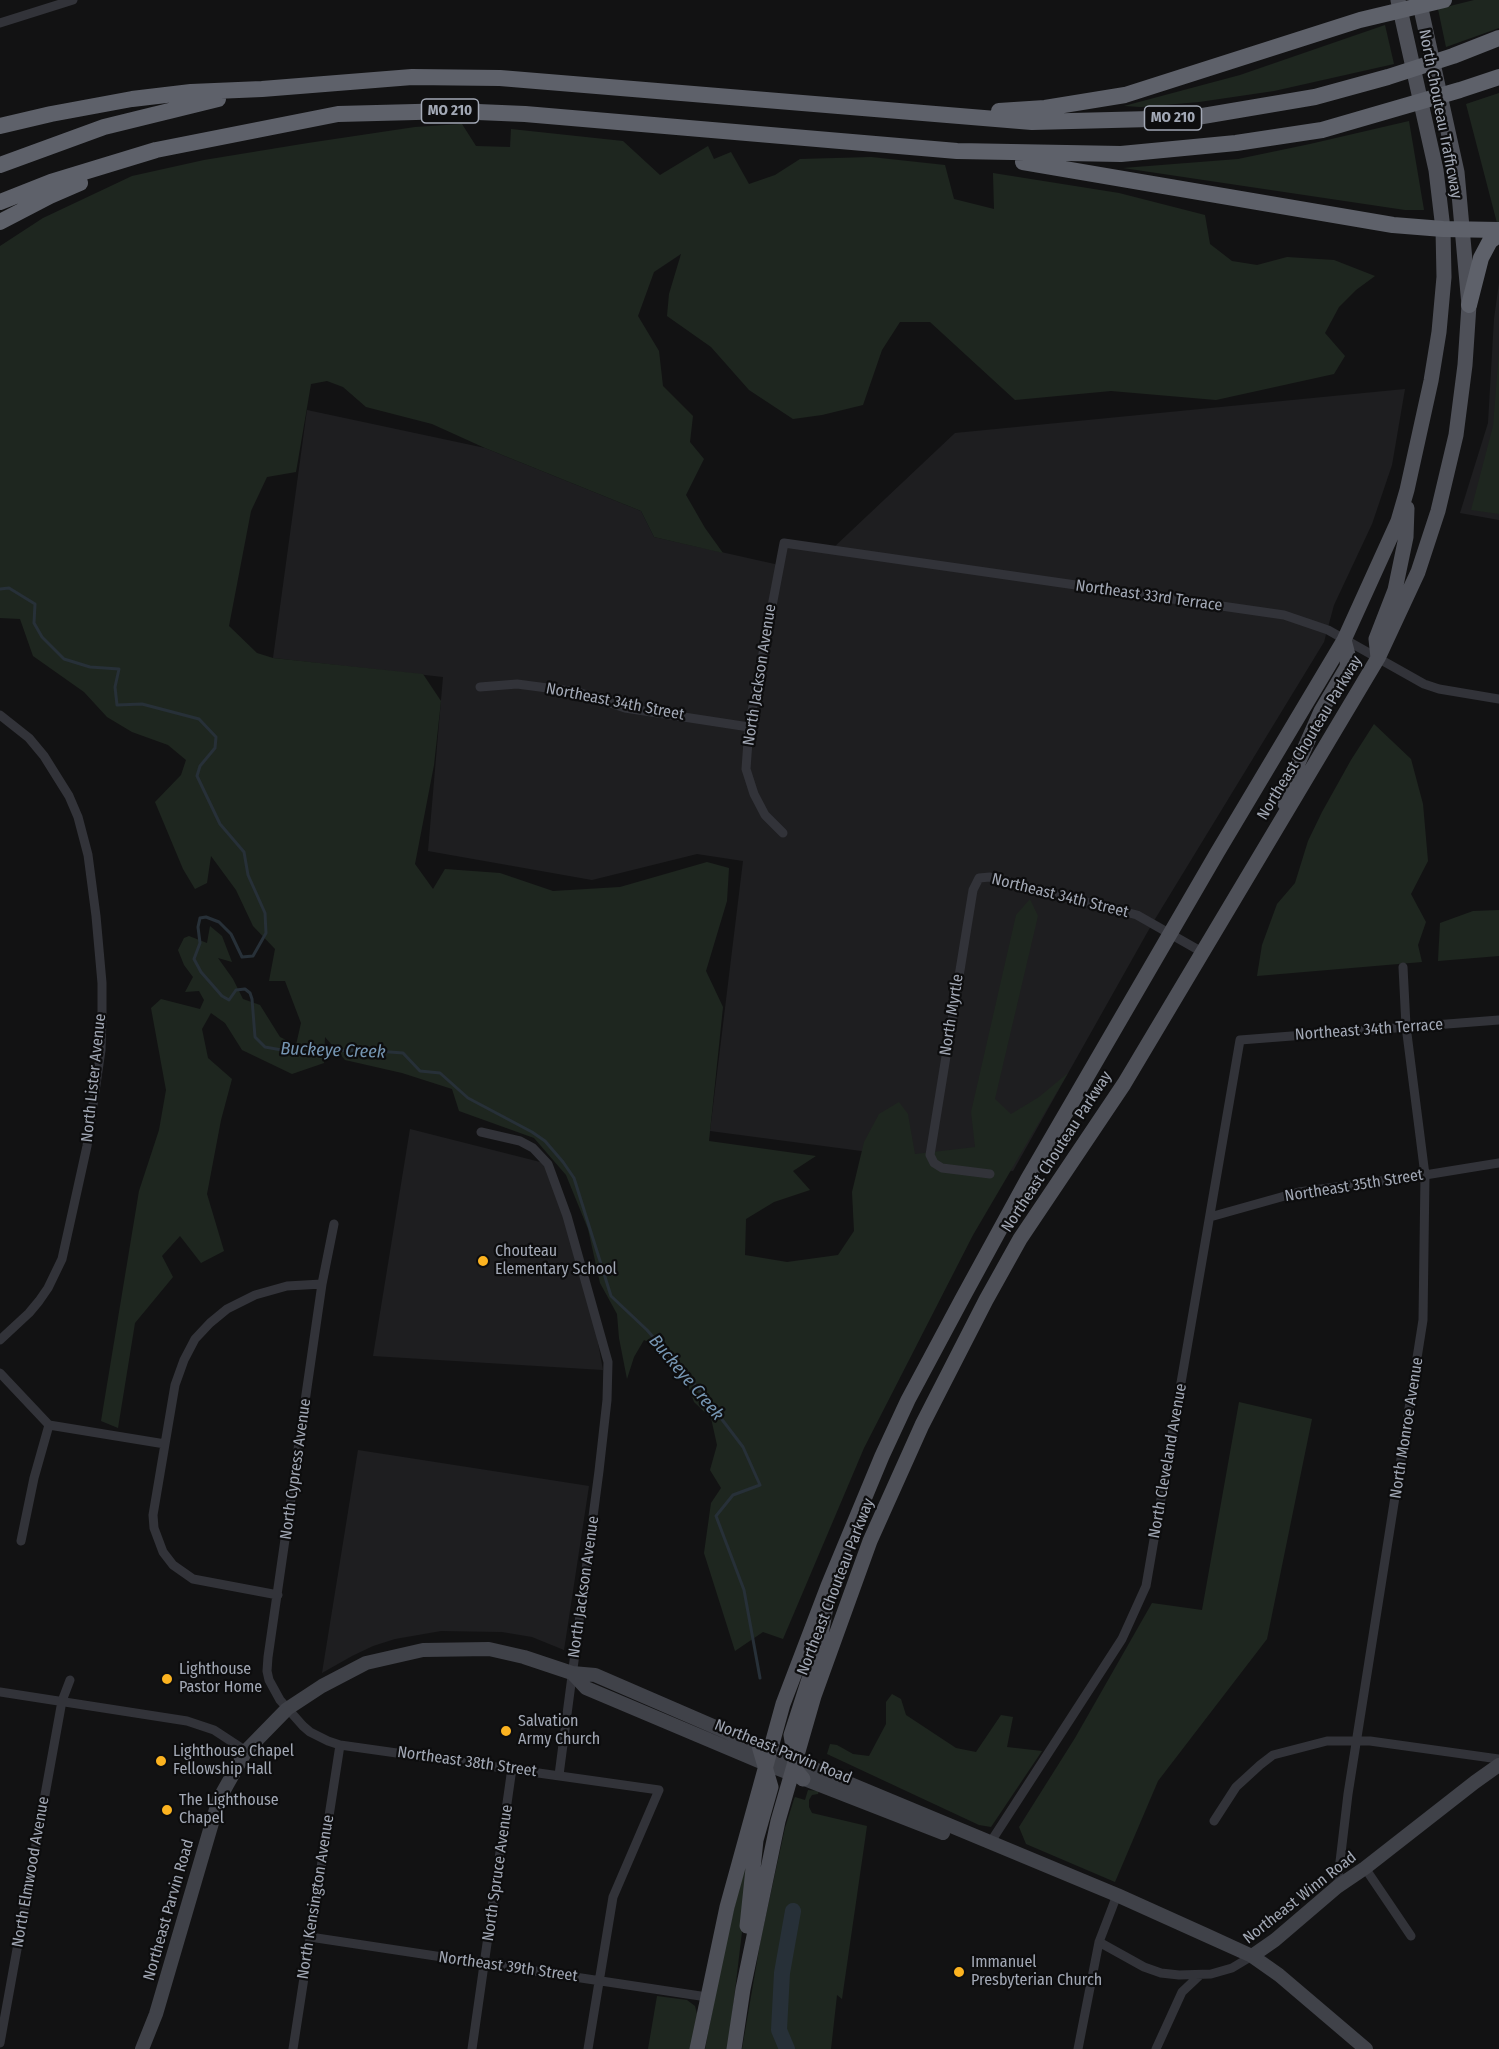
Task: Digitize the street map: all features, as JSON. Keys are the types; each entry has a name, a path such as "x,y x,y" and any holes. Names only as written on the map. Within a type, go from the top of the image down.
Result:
{"highway":[{"path":"1360,20 1375,10 1382,0"},
{"path":"954,115 1045,108 1125,95 1360,20 1400,5 1444,0"},
{"name":"MO 210","path":"0,165 104,128 189,105 262,89 412,77 479,77 1032,122 1191,118 1315,97 1388,77 1499,38"},
{"name":"MO 210","path":"0,202 51,182 156,150 338,114 454,111 537,114 957,151 1121,154 1236,144 1322,130 1499,77"},
{"path":"0,126 132,99 192,92 262,89"},
{"path":"0,222 50,196 156,150"},
{"path":"957,151 1393,225 1499,230"},
{"path":"1469,304 1481,258 1490,241 1499,234"}],"main road":[{"name":"North Chouteau Trafficway","path":"1420,3 1457,172 1469,304"},
{"name":"North Chouteau Trafficway","path":"1400,5 1436,170 1443,229 1444,277 1441,308"},
{"name":"Northeast Chouteau Parkway","path":"734,2049 743,1989 778,1821 796,1771 814,1696 870,1541 947,1374 1020,1239 1124,1084 1378,658 1418,572 1438,511 1456,435 1465,365 1469,304"},
{"name":"Northeast Chouteau Parkway","path":"697,2049 733,1884 765,1754 828,1586 882,1456 908,1400 1022,1189 1216,853 1344,640 1386,551 1407,490 1431,381 1441,308"},
{"path":"1378,658 1376,639 1395,590 1406,537 1407,490"},
{"path":"1279,824 1295,770 1321,711 1347,667 1348,655 1344,640"},
{"path":"796,1771 791,1735 824,1628 828,1586"},
{"name":"Northeast Parvin Road","path":"142,2049 156,2013 219,1798 246,1751 287,1708 366,1663 423,1650 489,1649 524,1657 572,1673 586,1688 765,1754 796,1771 990,1843 1252,1956 1279,1975 1366,2049"},
{"path":"743,1989 756,1840 771,1786 765,1754"},
{"name":"Northeast Winn Road","path":"1252,1956 1275,1940 1337,1887 1499,1765"}],"street":[{"path":"0,23 73,0"},
{"name":"Northeast 33rd Terrace","path":"784,543 1284,615 1328,630 1424,684 1439,689 1499,699"},
{"name":"North Jackson Avenue","path":"783,833 765,815 754,794 746,769 749,726 784,543"},
{"name":"Northeast 34th Street","path":"480,687 517,684 578,692 625,708 749,726"},
{"name":"North Lister Avenue","path":"0,715 29,738 44,756 69,796 78,817 88,855 102,983 101,1050 87,1146 62,1258 48,1288 39,1301 0,1340"},
{"name":"Northeast 34th Street","path":"979,878 990,876 1137,915 1202,952"},
{"name":"North Myrtle","path":"979,878 973,890 930,1155 934,1163 942,1168 990,1174"},
{"name":"North Monroe Avenue","path":"1337,1887 1357,1739 1420,1347 1425,1293 1425,1175 1406,1026 1403,967"},
{"name":"Northeast 34th Terrace","path":"1240,1040 1499,1020"},
{"name":"North Cleveland Avenue","path":"990,1843 1122,1639 1146,1586 1240,1040"},
{"name":"North Jackson Avenue","path":"481,1132 520,1141 533,1148 548,1164 564,1207 608,1362 607,1400 599,1472 559,1775"},
{"name":"Northeast 35th Street","path":"1210,1216 1299,1192 1499,1163"},
{"name":"North Cypress Avenue","path":"287,1708 273,1689 267,1671 322,1284 334,1224"},
{"path":"278,1595 193,1579 173,1565 163,1552 154,1528 153,1515 175,1385 195,1339 227,1309 255,1295 287,1286 322,1284"},
{"path":"0,1373 49,1425 165,1444"},
{"path":"21,1541 34,1478 49,1425"},
{"name":"North Elmwood Avenue","path":"0,2043 62,1701 70,1680"},
{"path":"0,1692 196,1723 214,1730 246,1751"},
{"name":"Northeast 38th Street","path":"287,1708 310,1732 339,1745 659,1790 612,1897 598,1980"},
{"path":"1214,1821 1236,1787 1273,1755 1327,1741 1357,1739 1499,1759"},
{"name":"North Kensington Avenue","path":"293,2049 339,1745"},
{"name":"North Spruce Avenue","path":"472,2049 512,1768"},
{"path":"1365,1868 1411,1936"},
{"path":"1078,2049 1098,1942 1117,1896"},
{"name":"Northeast 39th Street","path":"310,1937 707,1997"},
{"name":"Northeast Winn Road","path":"1098,1942 1144,1967 1170,1974 1200,1975 1232,1968 1252,1956"},
{"path":"1156,2049 1182,1992 1200,1975"},
{"path":"588,2049 598,1980"}],"shaded area":[{"path":"1474,0 1499,0 1499,28 1446,47 1438,9"},
{"path":"1385,25 1394,64 1274,91 1199,102 1141,107 1124,106 1240,75"},
{"path":"1499,93 1499,223 1497,223 1466,104"},
{"path":"1409,121 1424,210 1405,210 1123,168 1238,159"},
{"path":"462,124 476,146 510,147 511,129 623,141 660,175 708,146 714,159 731,152 749,184 775,175 800,159 871,157 945,165 954,199 994,209 993,173 1119,193 1205,215 1210,244 1232,261 1257,265 1287,257 1334,260 1375,276 1339,307 1325,333 1345,356 1334,374 1216,400 1111,391 1015,400 930,322 900,322 882,350 863,405 793,419 749,390 711,347 667,316 669,294 681,254 654,272 638,316 659,351 663,386 693,416 690,442 704,459 686,495 723,553 654,537 641,511 432,424 366,407 343,387 327,381 311,384 296,472 267,477 251,511 229,626 257,653 273,658 423,674 441,701 434,765 415,864 433,889 445,869 500,873 553,891 620,887 707,862 729,868 727,901 706,971 723,1007 709,1141 816,1156 793,1171 810,1190 774,1202 746,1219 745,1255 787,1262 838,1255 854,1231 852,1192 864,1142 879,1114 899,1102 908,1114 915,1154 975,1147 971,1112 1016,915 1030,899 1038,916 995,1099 1011,1114 1039,1097 1068,1073 973,1235 864,1448 783,1639 763,1632 735,1651 704,1553 711,1503 721,1488 710,1470 717,1445 711,1418 694,1402 677,1355 644,1340 634,1357 627,1379 617,1314 600,1283 588,1229 566,1175 534,1138 459,1111 452,1089 402,1073 345,1060 325,1037 324,1063 292,1074 242,1050 225,1023 211,1013 202,1029 208,1058 232,1079 221,1120 207,1194 224,1251 201,1263 180,1236 162,1256 173,1277 135,1323 118,1428 101,1421 139,1191 159,1130 166,1090 151,1008 161,999 200,1009 204,1000 199,991 185,992 193,977 184,965 178,950 184,938 189,936 207,943 210,926 222,936 232,962 218,958 233,979 243,999 260,1005 280,1037 296,1045 301,1023 285,981 269,981 275,949 253,926 236,890 211,856 207,883 195,889 183,869 155,802 181,775 186,760 168,745 132,732 107,717 84,692 33,656 20,619 0,618 0,246 43,218 132,176 204,160 308,143 415,127"},
{"path":"1499,283 1499,520 1460,513 1488,423 1494,319"},
{"path":"1499,350 1499,514 1471,510 1493,426"},
{"path":"1405,389 1392,465 1372,524 1334,605 1324,642 1152,924 1013,1171 710,1131 743,861 697,854 592,880 428,851 443,677 273,658 307,410 485,448 641,511 654,537 779,565 784,543 832,549 955,433"},
{"path":"1374,724 1411,759 1423,804 1428,861 1411,894 1426,922 1418,945 1422,962 1257,976 1262,945 1277,904 1295,883 1308,841 1322,812"},
{"path":"1499,910 1499,956 1438,961 1440,923 1473,911"},
{"name":"Chouteau Elementary School","path":"410,1129 548,1164 589,1295 603,1370 373,1356"},
{"path":"1239,1402 1312,1419 1267,1639 1158,1781 1115,1882 1026,1844 1019,1827 1075,1738 1152,1603 1202,1610"},
{"path":"358,1450 589,1486 564,1650 532,1637 502,1632 441,1631 395,1639 373,1646 322,1673"},
{"path":"892,1694 901,1699 906,1715 956,1748 976,1752 1001,1715 1013,1717 1007,1747 1042,1751 991,1827 979,1825 827,1754 830,1744 837,1745 853,1754 869,1756 886,1724 886,1702"},
{"path":"808,1790 819,1791 809,1800 812,1813 867,1826 842,1999 837,1995 831,2049 742,2049 761,1938 785,1828 795,1797 805,1800"},
{"path":"753,1840 728,2049 705,2049 722,1960 747,1854"},
{"path":"657,1996 687,2000 695,2006 697,2014 691,2049 648,2049"}],"waterway":[{"name":"Buckeye Creek","path":"0,589 9,588 35,604 34,623 42,637 64,659 90,667 119,669 115,687 117,705 142,704 199,719 216,737 215,748 200,766 197,776 220,824 244,852 248,875 265,913 266,933 253,956 242,957 231,934 219,922 206,917 200,918 198,927 200,943 194,959 201,972 222,996 229,1000 236,990 245,989 250,993 255,1037 265,1047 293,1052 364,1050 403,1053 420,1071 440,1073 468,1098 532,1132 545,1141 563,1162 574,1178 611,1296 647,1330 701,1392 743,1447 760,1485 733,1495 716,1516 744,1590 760,1678"},
{"name":"Buckeye Creek","path":"787,2049 779,2030 782,1973 793,1911"}],"place":[{"name":"Chouteau Elementary School","path":"483,1261"},
{"name":"Lighthouse Pastor Home","path":"167,1679"},
{"name":"Salvation Army Church","path":"506,1731"},
{"name":"Lighthouse Chapel Fellowship Hall","path":"161,1761"},
{"name":"The Lighthouse Chapel","path":"167,1810"},
{"name":"Immanuel Presbyterian Church","path":"959,1972"}]}
